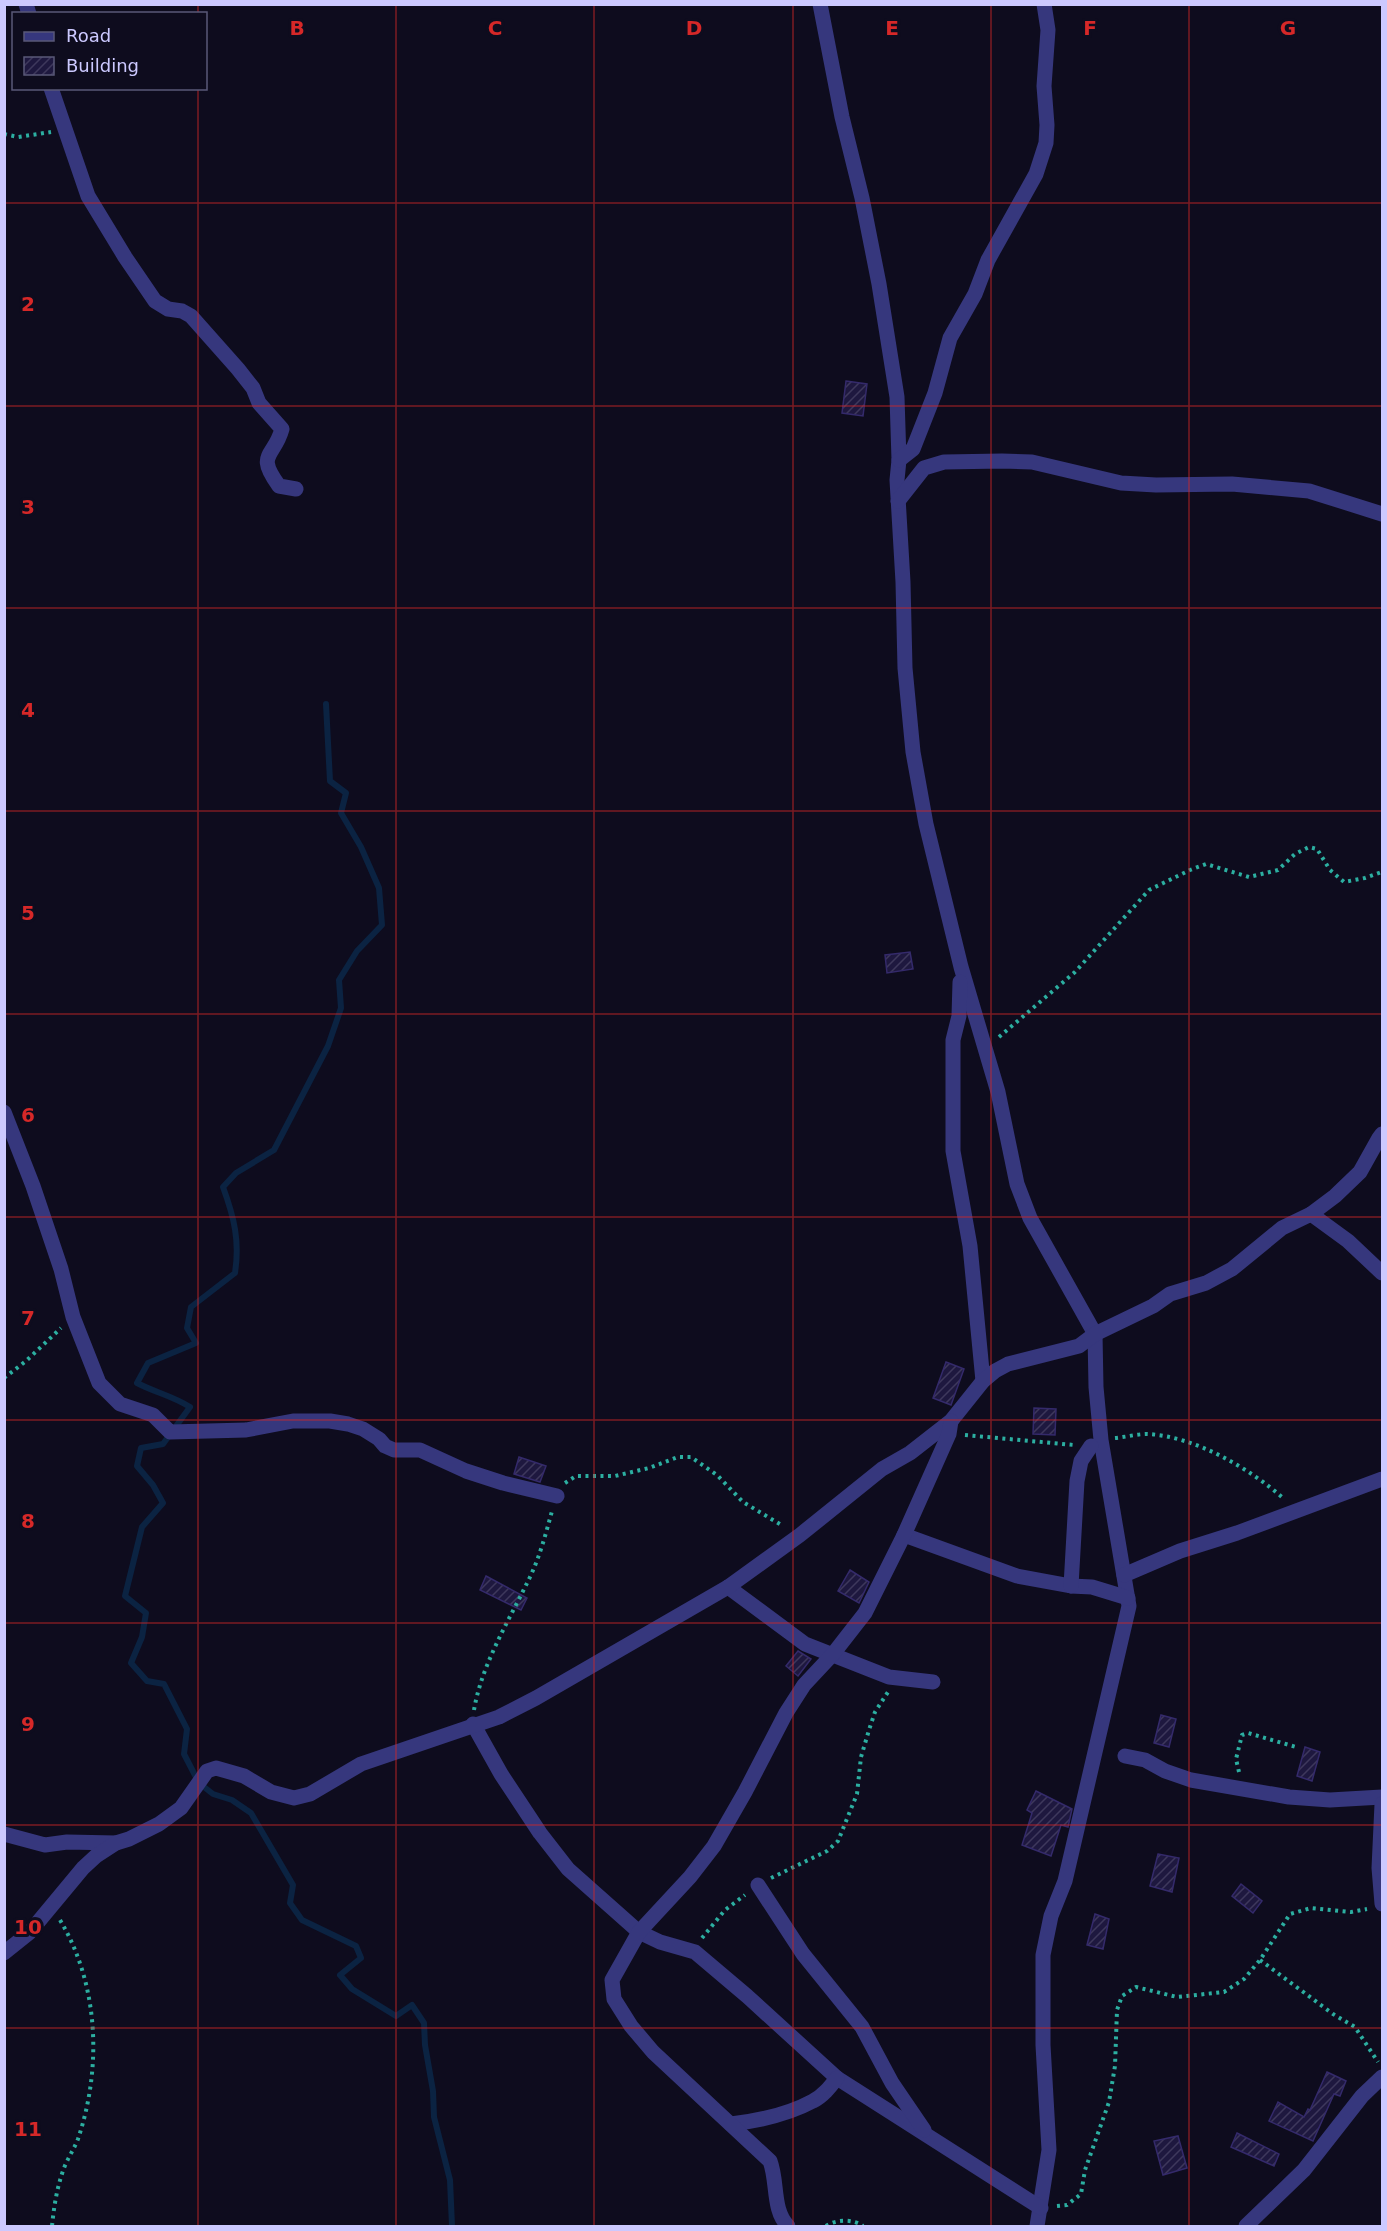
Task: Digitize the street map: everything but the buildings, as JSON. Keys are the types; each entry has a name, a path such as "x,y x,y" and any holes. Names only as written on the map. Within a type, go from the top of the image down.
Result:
{"street":[{"path":"820,4 879,284 897,397 898,501 905,668 913,752 926,824 961,967 998,1092 1017,1184 1030,1218 1095,1334 1096,1443 1125,1575 1129,1606 1065,1881 1052,1916 1043,1955 1043,2045 1049,2150 1037,2226"},
{"path":"899,460 913,449 935,393 950,338 975,294 987,260 1036,174 1046,143 1044,86 1048,30 1044,4"},
{"path":"52,90 88,196 125,257 156,301 168,309 182,311 191,316 253,388 259,403 282,429 267,456 266,465 279,486 296,489"},
{"path":"898,501 924,468 944,462 1002,460 1032,462 1121,483 1233,484 1309,491 1383,514"},
{"path":"961,967 959,1016 953,1040 953,1151 970,1246 983,1381"},
{"path":"4,1112 33,1186 61,1269 73,1317 99,1383 120,1404 153,1415 170,1431 246,1430 293,1421 330,1421 348,1424 363,1429 379,1439 384,1446 394,1450 420,1450 466,1471 557,1496"},
{"path":"788,2226 777,2205 775,2173 770,2161 653,2052 631,2026 614,1999 612,1980 639,1932 690,1877 714,1846 786,1713 804,1686 865,1613 904,1535 950,1427 983,1381 1008,1364 1079,1346 1095,1334 1154,1306 1170,1294 1206,1283 1232,1269 1282,1228 1311,1214 1335,1196 1360,1173 1378,1138 1383,1134"},
{"path":"1311,1214 1348,1241 1383,1273"},
{"path":"4,1834 45,1845 68,1842 116,1843 159,1824 181,1808 207,1771 216,1768 244,1776 271,1792 294,1798 310,1794 361,1764 499,1717 728,1587 800,1535 882,1469 950,1427"},
{"path":"1071,1586 1077,1481 1081,1461 1096,1443"},
{"path":"1125,1575 1180,1551 1237,1533 1383,1479"},
{"path":"904,1535 1017,1576 1071,1586 1092,1587 1128,1598"},
{"path":"728,1587 805,1644 833,1654 863,1669 897,1679 933,1682"},
{"path":"473,1724 501,1774 568,1869 639,1932 660,1942 695,1952 837,2078 1041,2208"},
{"path":"1125,1756 1145,1760 1185,1779 1306,1799 1383,1797"},
{"path":"1377,1906 1383,1804"},
{"path":"4,1953 29,1933 83,1868 116,1843"},
{"path":"758,1885 798,1946 862,2027 892,2083 927,2135"},
{"path":"1246,2226 1304,2170 1380,2070"},
{"path":"731,2124 792,2110 813,2101 825,2092 837,2078"}],"path":[{"path":"4,134 18,137 64,129"},
{"path":"985,1049 1075,972 1149,890 1190,870 1206,864 1249,877 1278,870 1295,854 1309,847 1317,849 1330,870 1344,882 1383,872"},
{"path":"4,1378 26,1361 73,1317"},
{"path":"950,1427 1042,1444 1096,1443 1146,1434 1167,1436 1230,1460 1253,1474 1285,1500 1295,1512"},
{"path":"473,1724 474,1707 483,1677 531,1575 559,1489 568,1479 576,1476 615,1476 649,1468 678,1457 692,1457 717,1475 743,1502 800,1535"},
{"path":"695,1952 704,1933 724,1910 758,1885 827,1851 838,1840 857,1794 861,1757 875,1712 897,1679"},
{"path":"1245,1789 1236,1759 1242,1735 1248,1733 1296,1747"},
{"path":"51,1906 81,1962 90,2006 93,2055 90,2096 77,2141 64,2167 55,2196 52,2226"},
{"path":"1041,2208 1067,2205 1077,2200 1081,2193 1085,2170 1109,2102 1115,2066 1117,2010 1122,1996 1136,1987 1177,1997 1224,1992 1244,1979 1260,1960 1290,1914 1311,1908 1351,1912 1377,1906"},
{"path":"1260,1960 1333,2014 1355,2027 1380,2070"},
{"path":"826,2226 830,2223 845,2221 858,2222 863,2226"}],"waterway":[{"path":"326,704 330,781 346,793 341,813 361,847 379,888 382,925 357,951 339,980 341,1008 328,1046 274,1150 236,1173 223,1187 235,1229 237,1250 235,1273 191,1307 187,1328 196,1343 148,1363 137,1383 190,1407 163,1444 141,1448 137,1466 153,1485 163,1503 142,1527 125,1596 146,1613 142,1637 131,1663 147,1681 164,1684 187,1729 184,1754 199,1783 213,1794 232,1800 251,1813 293,1885 290,1903 302,1920 356,1946 361,1958 340,1975 352,1989 396,2016 412,2005 424,2023 434,2117 450,2180 452,2226"}]}
